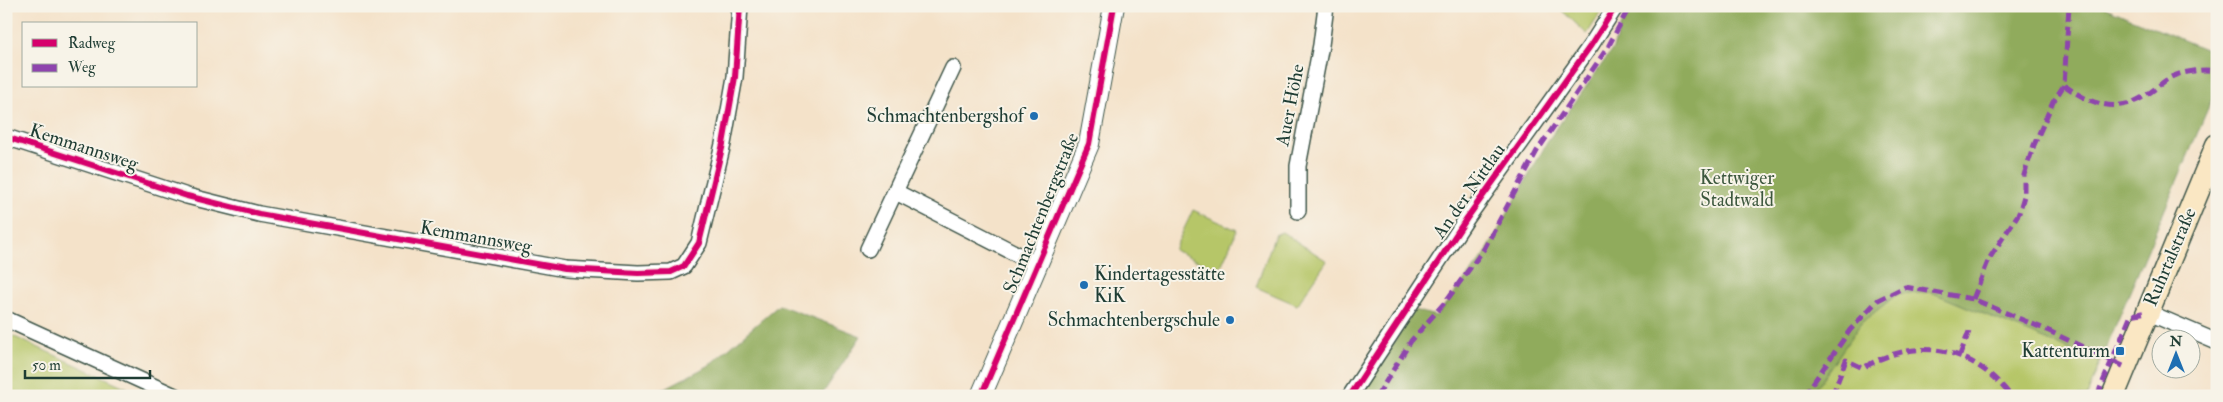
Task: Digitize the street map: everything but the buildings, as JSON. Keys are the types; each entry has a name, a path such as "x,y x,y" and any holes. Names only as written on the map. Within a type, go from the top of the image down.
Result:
{"main road":[{"name":"Ruhrtalstraße","path":"2113,396 2217,146"}],"street":[{"name":"Kemmannsweg","path":"6,137 187,196 259,214 565,269 638,274 671,272 684,266 699,243 725,135 735,77 740,6"},
{"name":"Schmachtenbergstraße","path":"981,396 1089,144 1114,6"},
{"name":"Auer Höhe","path":"1298,211 1298,166 1321,45 1326,6"},
{"name":"An der Nittlau","path":"1350,396 1467,218 1591,45 1616,6"},
{"path":"868,249 953,68"},
{"name":"Schmachtenbergstraße","path":"896,192 1038,265"},
{"path":"2147,312 2217,342"},
{"path":"6,319 175,396"}],"green space":[{"path":"1557,6 1605,6 1587,34"},
{"name":"Kettwiger Stadtwald","path":"1628,6 2101,6 2217,54 2217,87 2100,362 1931,292 1896,295 1861,323 1811,396 1361,396 1414,310 1436,316 1484,256 1549,139 1612,50"},
{"path":"1193,210 1237,230 1219,271 1174,250"},
{"path":"1282,232 1327,261 1297,305 1256,287 1275,235"},
{"path":"1931,292 2100,362 2087,396 1811,396 1861,323 1896,295"},
{"path":"779,305 861,336 821,396 650,396 708,366"},
{"path":"6,333 145,396 6,396"}],"marked path":[{"path":"1377,396 1411,341 1446,301 1484,249 1537,151 1608,47 1630,6"},
{"path":"1973,299 1989,259 2019,213 2024,196 2024,175 2034,145 2053,102 2064,85 2069,6"},
{"path":"2064,85 2092,101 2102,104 2122,105 2143,97 2171,77 2203,70 2217,72"},
{"path":"1804,396 1850,330 1878,300 1905,287 1973,299 2049,331 2125,367"},
{"path":"2097,396 2131,315 2147,312"},
{"path":"1960,355 1970,329"},
{"path":"1832,396 1846,360 1863,368 1884,358 1924,349 1943,351 1962,357 1979,366 1996,379 2011,396"}],"cycle path":[{"path":"6,137 187,196 259,214 565,269 638,273 671,272 684,266 699,243 723,144 735,77 740,6"},
{"path":"981,396 1089,144 1114,6"},
{"path":"1350,396 1467,218 1591,45 1616,6"}],"place":[{"name":"Schmachtenbergshof","path":"1034,116"},
{"name":"Kindertagesstätte KiK","path":"1084,285"},
{"name":"Schmachtenbergschule","path":"1230,320"},
{"name":"Kattenturm","path":"2120,351"}]}
